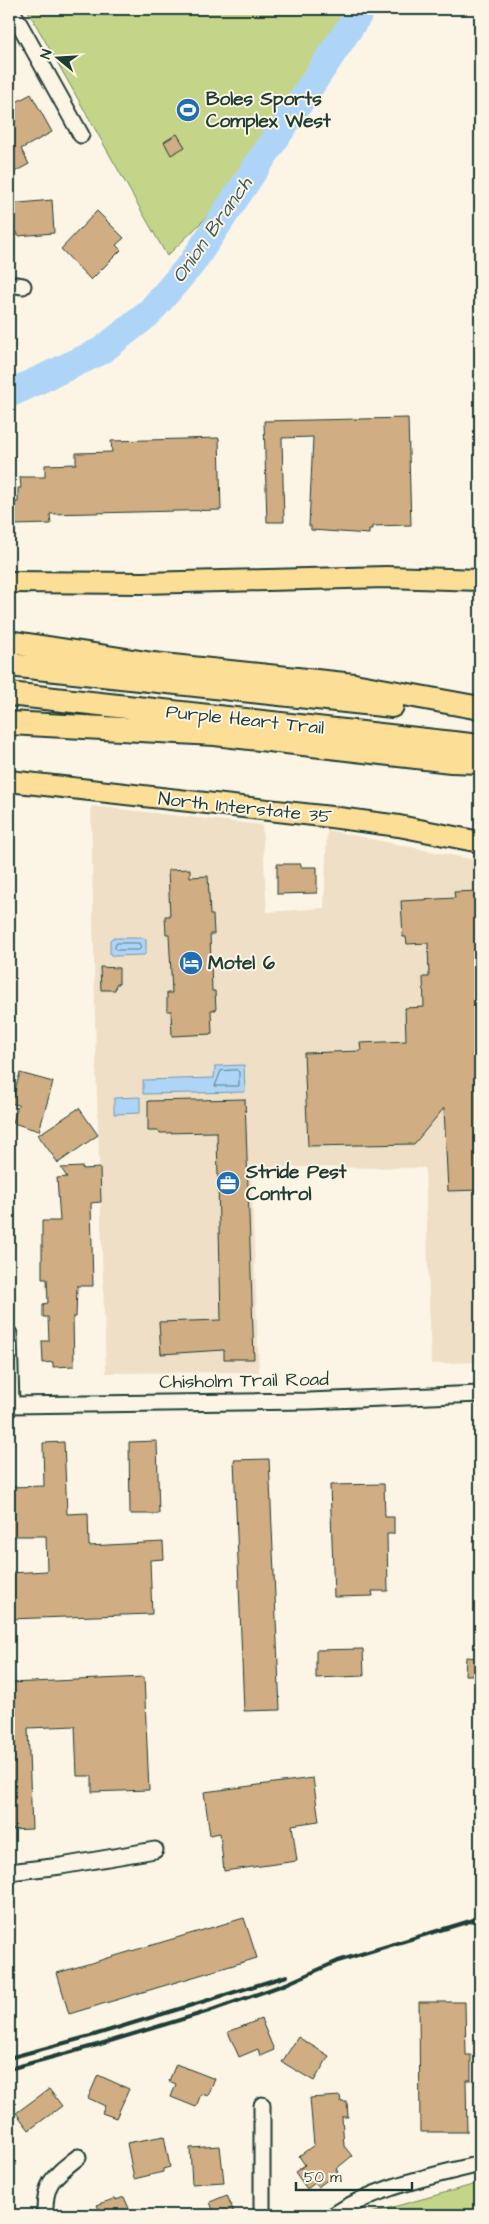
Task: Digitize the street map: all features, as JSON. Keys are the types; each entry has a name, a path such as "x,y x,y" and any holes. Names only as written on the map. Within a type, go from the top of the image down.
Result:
{"highway":[{"path":"9,642 153,664 354,686 480,708"},
{"name":"Purple Heart Trail","path":"9,665 480,715"},
{"name":"Purple Heart Trail","path":"9,694 480,746"},
{"path":"9,723 215,734 450,761 480,762"}],"main road":[{"path":"9,582 142,584 386,577 480,580"},
{"name":"North Interstate 35","path":"9,781 399,826 480,842"}],"street":[{"path":"11,9 81,135"},
{"path":"9,1334 10,1404"},
{"name":"Chisholm Trail Road","path":"10,1404 309,1401 480,1394"},
{"path":"9,1872 61,1866 155,1850"},
{"path":"262,2105 262,2215"},
{"path":"45,2215 44,2198 47,2186 54,2176 78,2157"},
{"path":"334,2215 360,2199 399,2184 480,2164"}],"shaded area":[{"path":"91,806 262,825 267,912 324,908 327,830 480,861 480,1362 431,1364 425,1168 251,1167 259,1372 106,1373 96,1066"}],"green space":[{"name":"Boles Sports Complex West","path":"27,9 356,9 332,54 250,166 203,221 167,256"},
{"path":"480,2183 480,2215 364,2215"}],"water":[{"path":"112,938 144,938 146,940 146,953 144,955 113,956 110,954 110,940"},
{"path":"244,1065 245,1092 143,1094 143,1080 214,1078 215,1066"},
{"path":"140,1097 140,1113 114,1114 114,1098"}],"building":[{"path":"31,94 52,132 21,149 29,164 9,175 9,106"},
{"path":"177,134 185,147 171,155 164,142"},
{"path":"52,200 54,233 18,236 17,232 9,233 9,204"},
{"path":"97,211 124,238 116,245 121,250 91,280 61,249"},
{"path":"408,418 411,525 372,526 372,529 369,529 369,534 311,530 311,526 309,526 313,437 282,438 284,522 267,522 264,421"},
{"path":"219,438 221,510 50,514 51,524 13,525 12,502 18,502 18,488 21,488 20,477 45,477 45,465 76,464 76,453 112,452 111,441"},
{"path":"277,864 301,864 301,867 317,867 317,893 277,894"},
{"name":"Motel 6","path":"190,869 190,877 208,876 210,915 213,915 214,934 210,934 212,991 215,991 216,1010 211,1010 212,1034 172,1036 171,1011 167,1011 167,993 172,993 169,934 166,934 165,916 170,916 168,870"},
{"path":"479,891 480,1190 448,1191 444,1108 414,1144 308,1146 304,1053 361,1051 360,1043 406,1041 405,1008 424,1007 423,977 429,977 428,943 407,944 406,937 403,937 401,901 455,898 454,892"},
{"path":"100,967 119,968 119,984 116,984 115,990 101,990"},
{"path":"20,1073 53,1082 39,1131 13,1123 18,1105 11,1103"},
{"path":"245,1099 254,1359 224,1359 224,1350 161,1354 159,1322 221,1320 217,1132 160,1133 159,1131 148,1131 148,1101"},
{"path":"79,1108 98,1135 58,1163 38,1135"},
{"path":"83,1167 83,1169 100,1168 101,1202 91,1203 93,1286 77,1286 76,1317 73,1317 74,1366 53,1367 53,1362 43,1363 42,1341 49,1341 48,1317 43,1317 43,1304 48,1303 47,1279 42,1279 42,1221 60,1221 57,1178 67,1177 61,1168"},
{"path":"157,1441 159,1514 130,1514 129,1442"},
{"path":"64,1442 67,1514 88,1513 89,1546 163,1542 164,1559 150,1560 152,1614 9,1619 9,1573 47,1571 46,1536 9,1536 9,1487 44,1486 43,1443"},
{"path":"269,1459 280,1710 244,1711 234,1460"},
{"path":"384,1484 385,1517 394,1517 394,1534 387,1534 388,1591 372,1591 373,1596 334,1597 330,1485"},
{"path":"363,1649 364,1676 316,1678 316,1650"},
{"path":"466,1657 480,1658 480,1675 465,1675"},
{"path":"144,1677 149,1790 92,1792 92,1776 77,1776 75,1726 28,1728 32,1829 9,1830 9,1683"},
{"path":"313,1778 319,1821 292,1825 297,1861 224,1871 220,1833 210,1835 204,1792"},
{"path":"244,1918 257,1958 69,2014 57,1973"},
{"path":"419,2002 465,2002 466,2055 471,2055 471,2080 466,2080 467,2132 420,2132"},
{"path":"261,2019 274,2050 260,2056 258,2049 239,2057 228,2032"},
{"path":"298,2037 329,2056 314,2081 282,2062"},
{"path":"176,2064 215,2079 208,2096 201,2094 196,2107 171,2097 176,2084 169,2081"},
{"path":"98,2075 129,2089 116,2118 102,2113 105,2106 88,2098"},
{"path":"49,2089 62,2106 29,2130 16,2113"},
{"path":"340,2096 341,2102 347,2102 348,2117 342,2117 344,2146 352,2156 336,2169 338,2172 318,2187 315,2183 307,2189 295,2172 305,2165 299,2156 314,2145 310,2098"},
{"path":"164,2136 170,2167 163,2169 163,2172 134,2179 127,2143"},
{"path":"220,2146 224,2182 192,2184 190,2148"},
{"path":"227,2195 235,2215 215,2215 210,2202"},
{"path":"124,2197 132,2215 102,2215 97,2205"}],"waterway":[{"name":"Onion Branch","path":"9,394 101,351 148,314 192,263 362,9"}],"railway":[{"path":"9,2069 206,2012 286,1984 338,1961 480,1918"},
{"path":"9,2058 94,2035 287,1976"}],"place":[{"name":"Boles Sports Complex West","path":"188,110"},
{"name":"Motel 6","path":"191,963"},
{"name":"Stride Pest Control","path":"228,1183"}]}
